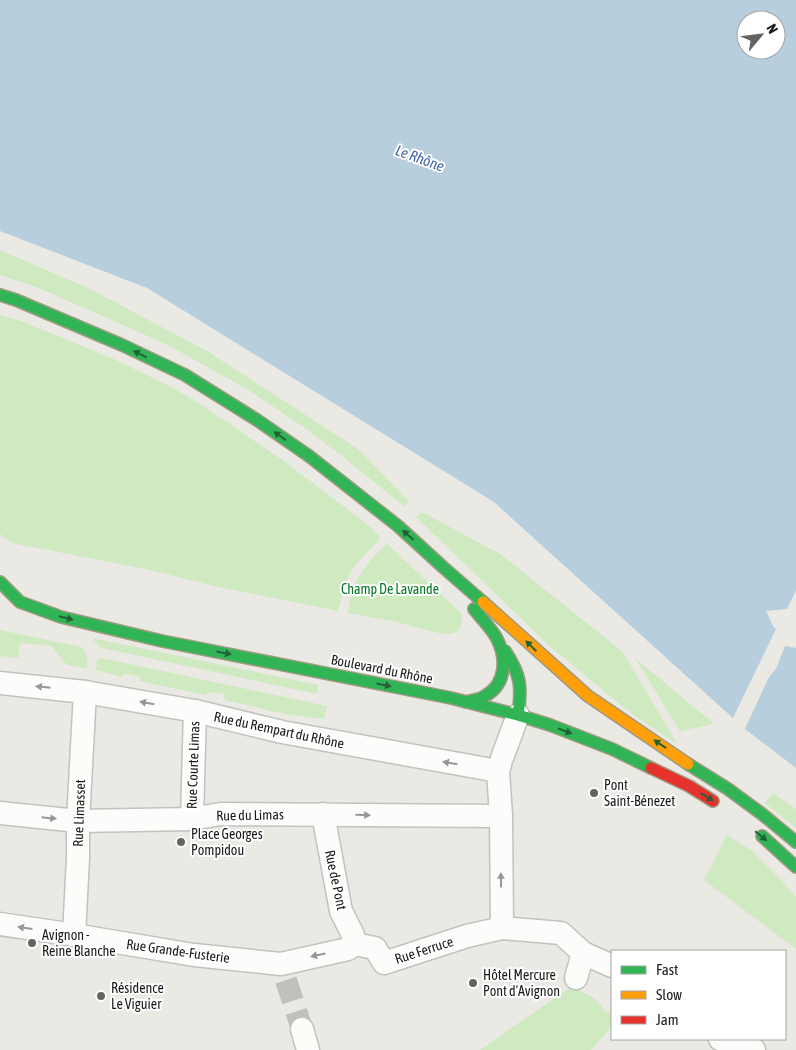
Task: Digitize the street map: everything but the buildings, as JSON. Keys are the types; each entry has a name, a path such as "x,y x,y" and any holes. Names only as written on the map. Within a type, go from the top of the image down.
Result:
{"main road":[{"path":"0,295 122,345 185,375 257,420 309,456 398,526 588,696 728,789 796,842"},
{"path":"444,568 517,670 520,683 518,715"},
{"name":"Boulevard du Rhône","path":"0,582 20,602 61,617 162,641 466,702 518,715 612,749 689,786 725,808"},
{"path":"466,702 479,699 490,693 502,678 504,669 503,657 496,639"},
{"path":"756,832 794,866"}],"street":[{"name":"Rue du Rempart du Rhône","path":"0,683 85,692 194,711 282,732 500,765"},
{"name":"Rue Limasset","path":"74,935 85,692"},
{"name":"Rue Courte Limas","path":"192,819 194,711"},
{"path":"502,928 500,765 518,715"},
{"name":"Rue du Limas","path":"0,813 78,821 192,819 220,814 501,816"},
{"name":"Rue de Pont","path":"323,814 341,911 354,944"},
{"name":"Rue Grande-Fusterie","path":"0,924 194,955 283,972 348,949 354,944"},
{"name":"Rue Ferruce","path":"354,944 375,948 384,963 467,936 502,928 561,933 575,946 611,965"},
{"path":"575,946 576,978"},
{"path":"723,1040 754,1050"}],"green space":[{"path":"0,250 88,288 207,351 358,449 409,501 405,507 302,426 247,389 168,345 39,288 0,275"},
{"path":"0,315 24,322 116,360 175,389 281,459 362,520 380,536 379,540 358,562 348,577 338,611 214,586 150,570 12,543 0,534"},
{"path":"422,512 500,554 623,652 677,744 632,714 554,650 416,517"},
{"name":"Champ De Lavande","path":"387,544 462,614 461,625 457,632 449,634 435,632 397,622 348,613 352,592 359,577 372,559"},
{"path":"0,630 81,647 86,654 87,668 67,665 53,646 20,643 18,658 0,656"},
{"path":"92,638 318,685 317,693 102,648"},
{"path":"99,658 327,706 324,719 286,714 225,700 224,694 208,692 206,695 139,681 140,677 124,673 122,677 96,670"},
{"path":"635,658 714,724 680,731"},
{"path":"773,793 796,809 796,828 765,803"},
{"path":"727,835 752,851 796,897 796,949 704,880"},
{"path":"572,986 594,999 605,1011 611,1014 611,1027 591,1050 480,1050"}],"water":[{"name":"Le Rhône","path":"0,0 796,0 796,768 745,729 494,502 147,288 0,231"}],"pier":[{"path":"796,590 796,648 785,646 776,669 769,677 744,731 732,720 776,629 766,611 787,609"}],"tunnel":[{"path":"286,980 302,1029"}],"traffic: fast":[{"path":"0,295 122,345 185,375 257,420 309,456 398,526 483,602"},
{"path":"0,582 20,602 61,617 162,641 451,698 518,715 612,749 651,768"},
{"path":"466,702 485,696 492,691 498,685 503,670 500,645 474,609"},
{"path":"505,651 514,667 519,682 518,715"},
{"path":"688,764 728,789 796,842"},
{"path":"762,836 796,867"}],"traffic: slow":[{"path":"483,602 588,696 688,764"}],"traffic: jam":[{"path":"651,768 689,786 713,801"}],"place":[{"name":"Pont Saint-Bénezet","path":"594,793"},
{"name":"Place Georges Pompidou","path":"181,842"},
{"name":"Avignon - Reine Blanche","path":"32,943"},
{"name":"Hôtel Mercure Pont d'Avignon","path":"473,983"},
{"name":"Résidence Le Viguier","path":"101,996"}]}
